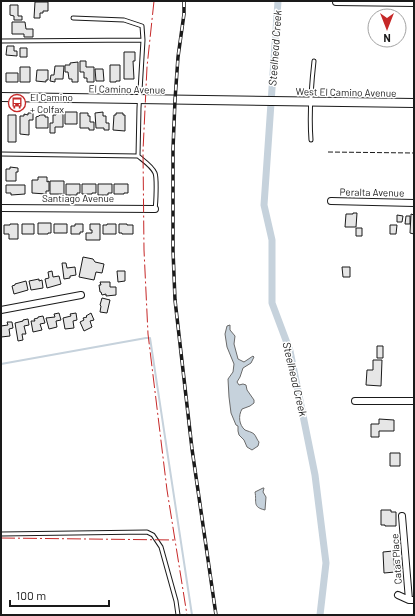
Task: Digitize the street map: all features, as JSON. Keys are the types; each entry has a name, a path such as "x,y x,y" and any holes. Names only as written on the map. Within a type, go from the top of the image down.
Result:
{"main road":[{"name":"El Camino Avenue","path":"1,97 205,100"},
{"name":"West El Camino Avenue","path":"205,100 414,103"}],"street":[{"path":"336,2 414,3"},
{"name":"Peralta Avenue","path":"330,201 414,203"},
{"name":"Santiago Avenue","path":"1,208 155,209"},
{"path":"1,310 81,295"},
{"path":"355,401 414,401"},
{"name":"Catas Place","path":"402,516 411,600"},
{"path":"398,595 411,600"}],"lane":[{"path":"73,18 124,20 142,26 143,40 138,156"},
{"path":"1,41 143,40"},
{"path":"311,140 310,101 314,61"},
{"path":"1,154 138,156 148,164 155,173 155,209"},
{"path":"1,534 147,532 153,536 161,547 176,602 178,615"}],"shaded area":[{"path":"230,325 230,330 235,336 234,344 238,359 244,362 253,356 254,357 251,363 243,368 237,382 239,385 246,385 247,390 254,400 254,403 250,406 242,409 240,417 240,423 243,428 254,434 259,442 258,446 252,450 247,447 244,440 239,435 238,426 236,425 231,413 228,379 233,372 234,364 227,347 225,334 227,326"},
{"path":"263,488 263,492 266,497 265,510 257,506 255,492"}],"building":[{"path":"35,2 48,2 48,11 43,11 43,13 40,13 40,18 34,18"},
{"path":"10,5 18,5 18,16 22,16 22,20 14,20 14,16 10,15"},
{"path":"12,22 25,22 26,29 33,29 33,37 24,37 24,34 12,34"},
{"path":"7,46 14,46 14,51 17,51 17,56 6,55"},
{"path":"20,48 27,48 27,57 20,57"},
{"path":"124,52 135,52 135,61 133,61 134,79 124,79"},
{"path":"80,61 86,61 86,67 94,67 94,82 87,82 87,78 84,78 84,72 80,72"},
{"path":"78,62 78,82 72,82 72,79 69,79 68,72 65,72 65,65"},
{"path":"110,65 120,65 120,81 110,82"},
{"path":"55,66 64,66 63,79 55,79 55,82 50,81 51,75 54,75"},
{"path":"20,67 30,67 30,82 20,82"},
{"path":"95,69 103,69 104,81 96,81"},
{"path":"37,70 48,70 48,80 46,80 46,82 36,81"},
{"path":"6,73 18,73 18,82 6,82"},
{"path":"56,112 63,112 63,127 55,127 55,133 50,133 50,123 53,123 53,115 56,115"},
{"path":"65,112 77,112 77,124 65,124"},
{"path":"103,112 103,116 106,116 106,123 109,123 109,130 104,130 104,128 96,128 95,113"},
{"path":"28,113 33,113 33,120 29,120 29,135 20,134 20,116 24,116 24,114 28,115"},
{"path":"80,113 88,113 88,116 90,116 90,122 94,122 94,130 89,130 89,128 80,128"},
{"path":"116,113 123,113 123,115 125,115 125,131 113,130 114,115 116,115"},
{"path":"8,115 16,115 16,142 8,142"},
{"path":"45,115 45,117 48,117 48,128 36,128 36,117"},
{"path":"10,167 18,168 18,172 16,172 16,181 6,181 6,169 10,169"},
{"path":"38,177 47,177 47,182 49,181 49,191 46,191 46,194 32,193 32,180 38,180"},
{"path":"50,181 64,181 64,194 50,194"},
{"path":"66,184 80,184 80,193 77,193 77,195 66,195"},
{"path":"82,184 96,184 96,193 82,194"},
{"path":"98,184 112,184 112,193 108,193 108,195 98,195"},
{"path":"114,184 128,184 128,193 114,194"},
{"path":"6,185 25,185 25,194 11,195 11,193 6,193"},
{"path":"357,213 356,227 345,227 346,214"},
{"path":"411,214 414,215 414,234 410,233"},
{"path":"397,215 403,216 402,222 397,222"},
{"path":"406,216 410,216 410,224 405,224"},
{"path":"38,223 51,223 51,233 38,234"},
{"path":"18,224 18,239 9,239 9,234 4,234 4,225"},
{"path":"22,224 34,224 34,234 22,234"},
{"path":"54,224 67,224 67,233 54,233"},
{"path":"75,224 83,224 83,232 80,232 80,234 71,234 71,226 75,226"},
{"path":"90,224 100,224 100,240 86,240 86,233 92,233 92,230 90,230"},
{"path":"116,224 116,234 103,234 103,225"},
{"path":"119,224 133,225 133,234 119,233"},
{"path":"390,225 397,225 396,234 390,234"},
{"path":"356,228 362,228 362,236 356,236"},
{"path":"83,257 93,259 95,262 104,264 102,273 96,272 94,280 79,277"},
{"path":"62,263 66,263 67,268 75,267 76,275 64,279"},
{"path":"342,267 350,267 350,277 343,277"},
{"path":"52,271 53,277 59,276 61,284 47,288 45,279 49,278 48,272"},
{"path":"117,271 125,271 125,281 118,282"},
{"path":"39,279 39,281 42,280 43,288 31,290 29,281"},
{"path":"26,281 28,290 14,294 12,286"},
{"path":"100,282 110,282 110,287 116,287 116,295 102,295 100,292"},
{"path":"102,298 110,300 107,313 100,312"},
{"path":"59,313 61,320 56,321 57,327 49,329 46,318 55,317 54,314"},
{"path":"76,313 77,320 73,321 74,328 65,329 63,318 71,316 70,314"},
{"path":"91,313 94,320 90,321 92,327 84,331 80,322"},
{"path":"43,316 45,323 40,324 42,330 33,332 31,321 35,321 34,319"},
{"path":"28,319 29,325 24,326 26,334 22,334 23,340 18,341 15,323"},
{"path":"7,322 12,322 13,328 9,329 10,336 1,337 1,326 8,325"},
{"path":"377,346 383,346 383,358 377,358"},
{"path":"373,360 382,360 381,386 366,385 367,370 373,370"},
{"path":"379,419 394,420 394,431 379,431 379,437 371,437 371,424 379,424"},
{"path":"390,453 400,453 400,466 390,466"},
{"path":"381,510 391,510 391,512 396,512 396,526 381,525"},
{"path":"393,551 395,572 384,573 383,552"}],"waterway":[{"name":"Steelhead Creek","path":"278,1 264,205 272,240 272,303 290,351 315,475 326,563 320,615"},
{"path":"1,364 150,338 192,615"}],"railway":[{"path":"184,1 184,14 178,57 173,149 173,250 175,300 192,449 216,615"}],"fence":[{"path":"328,152 414,153"}],"power":[{"path":"154,1 147,67 143,151 144,250 148,334 167,490 187,615"},
{"path":"1,538 175,540"}],"place":[{"name":"El Camino + Colfax","path":"17,103"}]}
